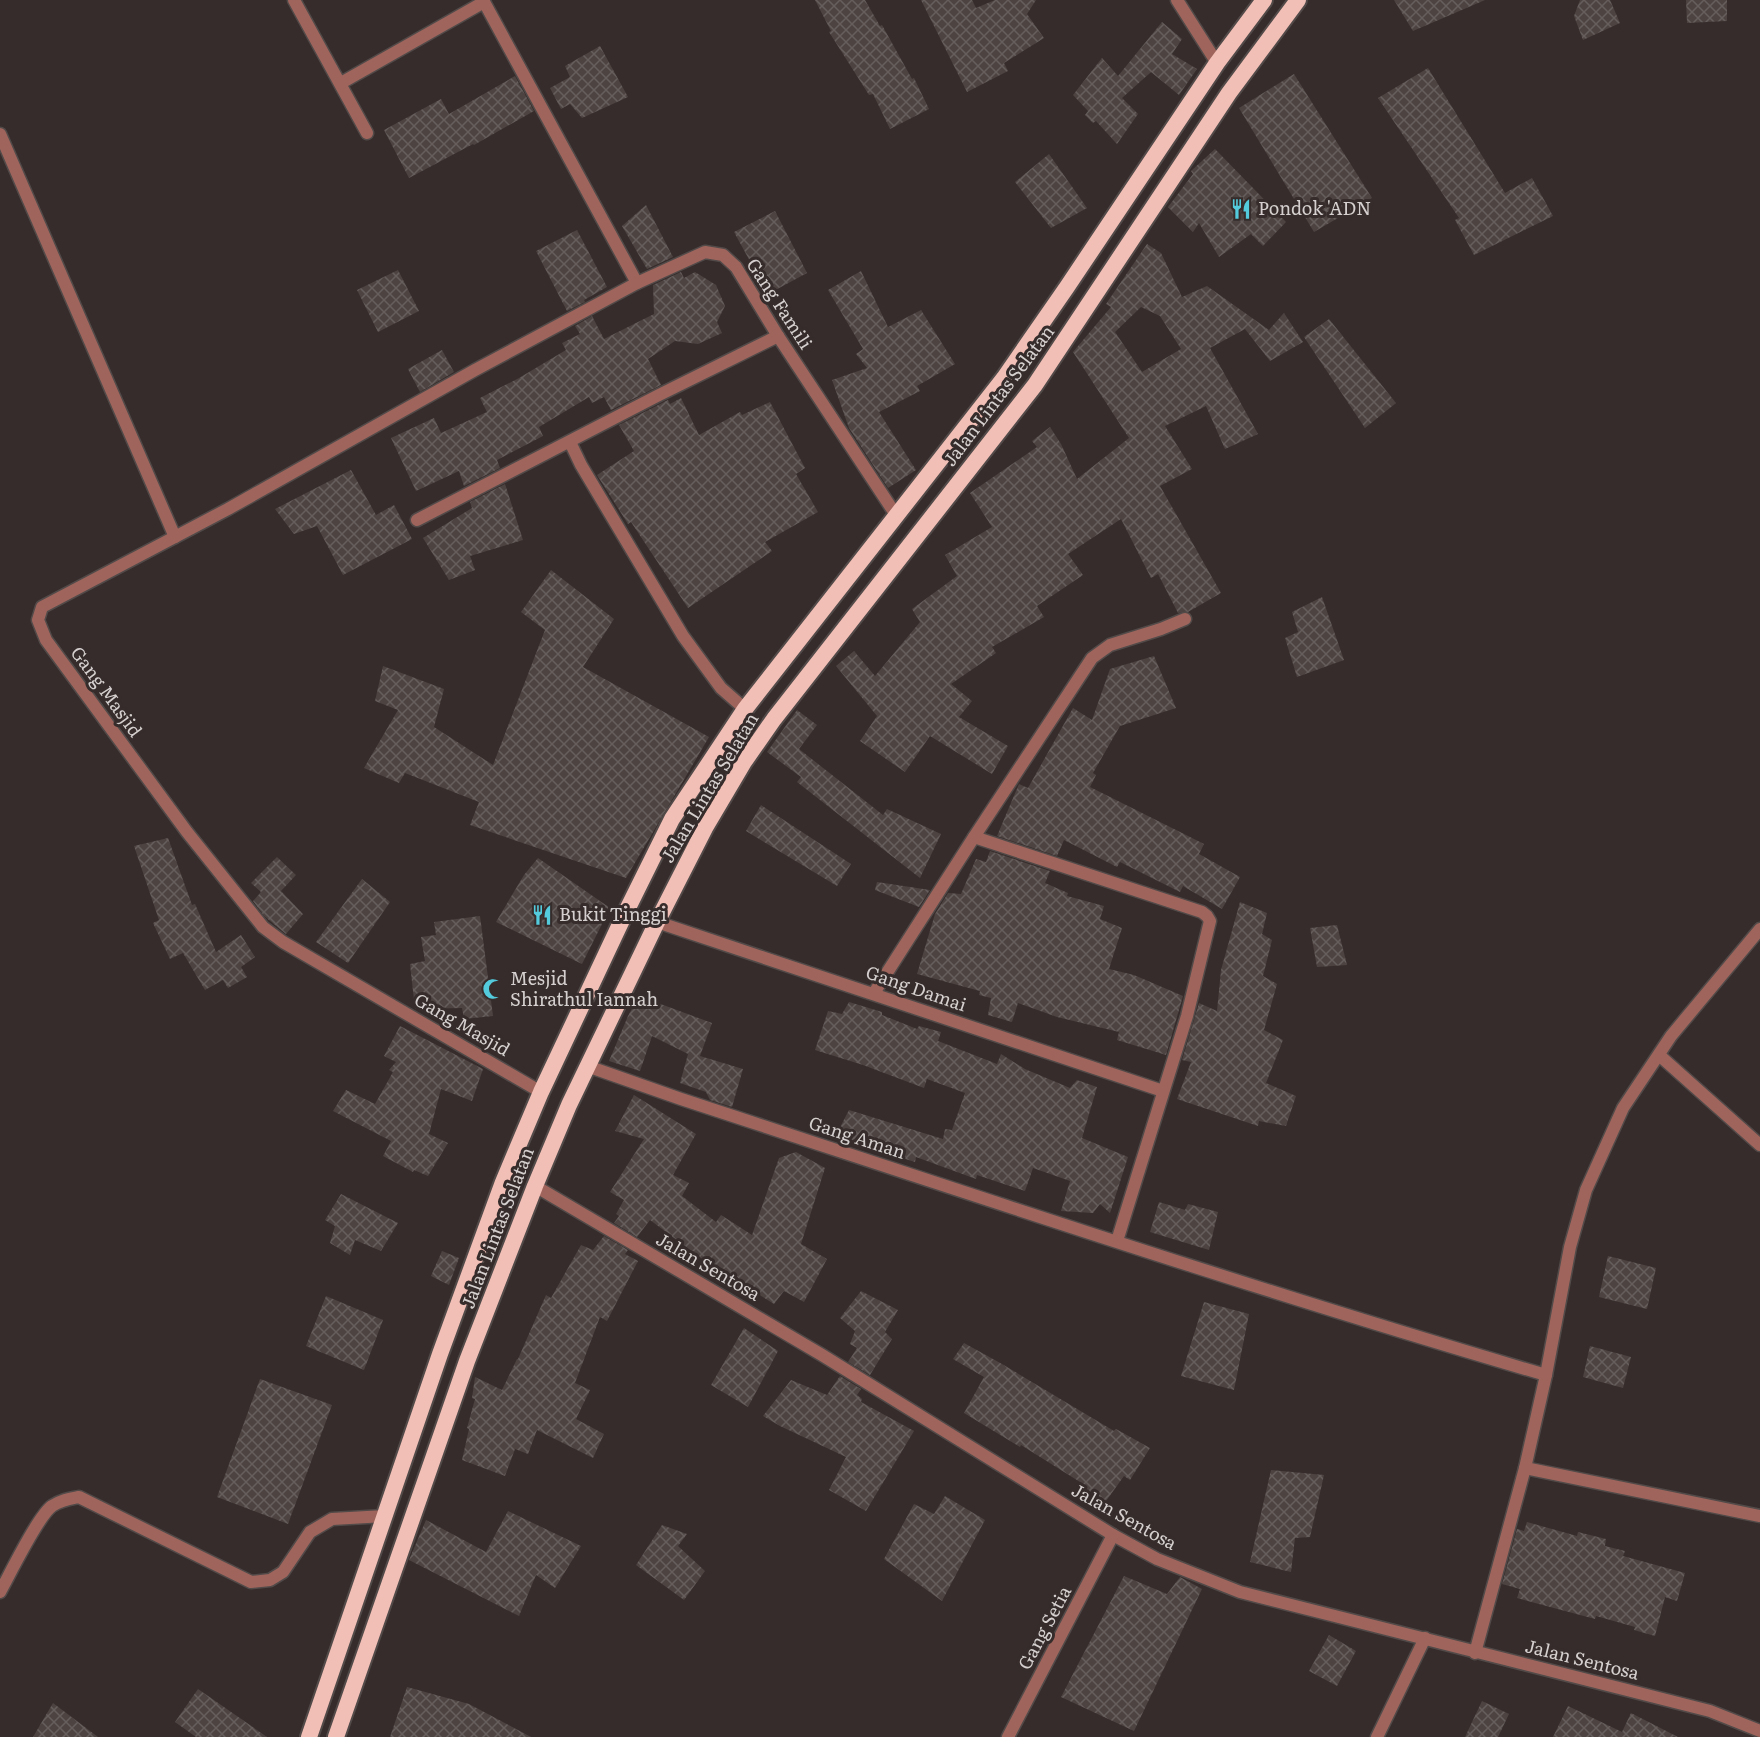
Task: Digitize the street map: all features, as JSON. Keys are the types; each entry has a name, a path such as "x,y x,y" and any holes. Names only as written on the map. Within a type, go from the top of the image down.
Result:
{"highway":[{"name":"Jalan Lintas Selatan","path":"309,1737 440,1354 503,1182 541,1092 672,819 745,709 1004,378 1217,63 1264,0"},
{"name":"Jalan Lintas Selatan","path":"336,1737 467,1361 535,1186 587,1066 705,828 744,762 768,727 1035,385 1229,93 1298,0"},
{"path":"1077,273 1099,290"},
{"path":"403,1461 428,1472"}],"street":[{"path":"294,0 367,133"},
{"path":"1178,0 1217,63"},
{"path":"341,83 484,1 637,283"},
{"path":"0,134 175,537"},
{"name":"Gang Famili","path":"475,370 637,283 705,252 723,255 736,267 778,336 896,515"},
{"path":"417,520 778,336"},
{"name":"Gang Masjid","path":"475,370 228,509 42,607 38,620 46,640 187,832 263,927 284,942 541,1092"},
{"path":"570,442 581,465 682,636 721,688 745,709"},
{"path":"874,993 1092,658 1110,645 1185,619"},
{"path":"974,837 1179,905 1207,916 1210,921 1186,1016 1117,1241"},
{"name":"Gang Damai","path":"657,922 1163,1091"},
{"path":"1475,1653 1525,1468 1546,1375 1570,1247 1586,1190 1623,1108 1671,1036 1760,929"},
{"path":"1659,1054 1760,1145"},
{"name":"Gang Aman","path":"587,1066 681,1099 1117,1241 1430,1341 1546,1375"},
{"name":"Jalan Sentosa","path":"535,1186 822,1355 1113,1535 1157,1558 1240,1592 1710,1711 1760,1731"},
{"path":"1525,1468 1760,1515"},
{"path":"0,1592 40,1521 50,1507 64,1499 79,1497 251,1582 270,1580 283,1572 309,1532 332,1519 385,1516"},
{"name":"Gang Setia","path":"1008,1737 1113,1535"},
{"path":"1377,1737 1425,1638"}],"building":[{"path":"815,0 865,0 880,26 882,25 912,79 914,78 929,109 890,129 873,94 869,95 829,32 831,31"},
{"path":"921,0 972,0 976,8 995,0 1036,0 1027,14 1044,38 1004,63 1008,71 967,92"},
{"path":"1394,0 1485,0 1413,31"},
{"path":"1580,0 1610,0 1620,23 1583,40 1574,16"},
{"path":"1686,0 1727,0 1727,21 1687,23"},
{"path":"1162,22 1182,39 1172,54 1197,69 1179,95 1151,72 1122,98 1138,114 1117,144 1096,121 1093,123 1085,115 1088,111 1073,95 1102,58 1118,76"},
{"path":"600,46 628,97 582,118 570,104 561,109 550,88 570,77 565,66"},
{"path":"1428,68 1505,193 1532,178 1553,216 1474,255 1455,220 1459,218 1378,98"},
{"path":"1294,74 1372,198 1314,232 1239,108"},
{"path":"515,76 534,111 409,178 384,130 441,99 449,114"},
{"path":"1215,149 1286,222 1263,246 1251,234 1219,257 1199,223 1193,232 1168,207 1193,174 1191,171"},
{"path":"1049,154 1087,208 1051,228 1015,182"},
{"path":"646,205 673,257 647,269 622,226"},
{"path":"775,211 807,273 768,294 734,232"},
{"path":"577,230 607,287 567,311 536,251"},
{"path":"1147,244 1161,253 1182,297 1207,286 1269,330 1284,313 1303,342 1270,361 1245,329 1210,348 1258,434 1225,449 1206,406 1165,426 1192,469 1160,486 1221,593 1188,612 1178,613 1158,574 1151,578 1121,519 1068,554 1083,575 1037,606 1044,617 992,647 996,653 951,684 972,701 959,717 1008,746 992,774 930,736 905,772 860,741 877,716 836,666 854,651 875,676 920,622 912,609 957,576 945,555 992,527 970,493 1037,447 1032,441 1050,427 1061,444 1077,479 1129,438 1073,352 1111,307 1106,304","holes":["1141,307 1160,316 1181,349 1142,372 1115,332"]},
{"path":"398,270 419,311 378,332 357,290"},
{"path":"861,271 888,327 921,310 955,364 917,386 920,391 879,412 916,470 888,488 849,428 832,380 867,368 856,354 863,349 828,290"},
{"path":"681,272 684,278 695,272 716,285 725,306 717,322 722,333 698,344 675,341 648,359 661,385 611,410 604,397 592,403 589,397 539,427 543,436 497,460 500,468 464,486 459,471 416,491 391,438 434,418 441,433 487,412 480,398 566,350 562,343 580,334 575,326 592,316 604,339 654,314 653,285"},
{"path":"1329,319 1396,403 1365,428 1304,337"},
{"path":"442,350 454,372 420,392 408,369"},
{"path":"681,398 699,435 740,412 742,415 770,402 805,468 796,474 818,512 765,542 772,551 688,608 631,522 628,524 597,475 634,451 619,425 668,400 670,404"},
{"path":"351,470 376,515 394,505 412,539 343,575 317,526 294,534 275,509"},
{"path":"505,484 523,540 470,556 475,570 449,580 423,538 472,508 470,502"},
{"path":"551,570 614,619 583,667 709,737 626,878 470,825 479,802 405,773 399,783 364,768 398,710 375,701 383,666 444,689 434,727 493,765 545,630 521,612"},
{"path":"1322,597 1344,660 1297,677 1285,638 1298,632 1292,612"},
{"path":"1154,656 1176,708 1120,726 1093,773 1096,775 1090,787 1204,844 1199,854 1240,877 1222,909 1183,886 1180,892 1120,862 1117,867 1064,840 1057,856 997,836 1019,784 1028,788 1073,708 1092,720 1110,669"},
{"path":"797,710 817,725 799,749 883,815 887,809 941,834 920,878 797,782 801,777 767,752"},
{"path":"761,805 851,864 837,886 746,831"},
{"path":"168,838 192,905 195,904 216,952 241,935 255,957 241,967 247,977 228,988 223,980 205,990 183,953 170,959 153,923 159,920 134,846"},
{"path":"990,851 1050,871 1045,883 1068,893 1067,896 1104,906 1100,919 1122,928 1109,969 1134,975 1183,996 1166,1055 1117,1040 1119,1032 1057,1017 1018,1003 1012,1022 988,1015 991,998 979,995 980,991 917,974 935,914 948,893 961,894 976,859 986,862"},
{"path":"277,857 296,875 281,891 303,914 286,934 264,916 253,901 261,892 251,883"},
{"path":"538,858 610,908 582,964 496,922 524,875"},
{"path":"362,879 390,902 348,963 316,942"},
{"path":"877,882 930,890 919,907 875,890"},
{"path":"1240,902 1267,913 1262,934 1272,940 1263,976 1277,984 1264,1030 1283,1040 1266,1083 1296,1096 1286,1126 1259,1121 1258,1126 1177,1099 1191,1062 1182,1060 1199,1003 1217,1011 1221,970"},
{"path":"480,916 493,1016 464,1019 462,1008 415,1009 410,964 425,961 421,937 436,935 434,922"},
{"path":"1337,925 1347,965 1317,967 1310,928"},
{"path":"639,996 712,1023 700,1056 743,1069 732,1107 710,1100 706,1092 680,1083 688,1054 652,1036 640,1071 609,1061"},
{"path":"849,1002 882,1012 882,1015 917,1029 919,1026 941,1032 938,1041 997,1064 1001,1054 1025,1069 1070,1088 1077,1080 1097,1087 1082,1138 1128,1157 1110,1213 1100,1204 1093,1213 1061,1211 1070,1181 1033,1168 1025,1191 977,1175 976,1179 916,1157 915,1162 835,1137 849,1110 943,1139 945,1129 952,1130 965,1093 927,1079 924,1088 815,1050 828,1011 842,1014"},
{"path":"400,1026 483,1069 472,1101 441,1089 429,1134 448,1143 428,1176 414,1170 413,1172 383,1156 391,1141 333,1111 346,1090 375,1104 393,1072 389,1070 396,1062 384,1056"},
{"path":"634,1095 696,1134 673,1175 689,1183 682,1196 716,1222 721,1215 752,1235 779,1158 796,1152 825,1168 801,1244 827,1259 804,1302 784,1291 774,1304 722,1271 721,1273 650,1220 637,1237 614,1223 624,1200 610,1192 644,1139 615,1131"},
{"path":"341,1194 398,1223 381,1251 355,1240 350,1255 330,1243 335,1226 325,1220"},
{"path":"1159,1202 1185,1210 1188,1204 1218,1212 1209,1250 1150,1232"},
{"path":"604,1236 628,1250 625,1254 638,1261 607,1321 600,1317 575,1383 590,1390 576,1419 604,1434 593,1458 537,1430 528,1454 515,1449 505,1476 462,1460 475,1399 472,1398 475,1377 502,1390 546,1295 551,1298 581,1245 593,1250"},
{"path":"442,1251 459,1258 449,1285 431,1276"},
{"path":"1608,1256 1656,1268 1647,1309 1599,1297"},
{"path":"861,1291 898,1310 885,1332 892,1339 870,1375 848,1362 857,1348 850,1344 855,1331 840,1318"},
{"path":"326,1296 383,1320 364,1370 306,1346"},
{"path":"1204,1302 1249,1314 1234,1390 1181,1376"},
{"path":"744,1328 778,1351 748,1407 711,1385"},
{"path":"964,1343 1114,1431 1116,1429 1150,1448 1130,1480 1124,1476 1106,1501 1078,1485 1080,1482 1021,1445 1020,1447 964,1413 984,1377 953,1359"},
{"path":"1590,1346 1631,1357 1623,1388 1583,1377"},
{"path":"840,1376 861,1389 857,1395 862,1399 861,1402 914,1431 866,1511 829,1490 846,1457 763,1416 791,1380 827,1395"},
{"path":"260,1379 332,1405 288,1524 217,1497"},
{"path":"1271,1470 1324,1475 1310,1537 1295,1538 1291,1572 1250,1562"},
{"path":"945,1496 985,1520 942,1601 884,1559 914,1504 934,1514"},
{"path":"508,1511 581,1546 555,1588 536,1575 519,1616 409,1560 426,1520 486,1552"},
{"path":"1527,1522 1577,1536 1578,1532 1606,1539 1605,1546 1625,1551 1623,1556 1685,1573 1677,1601 1665,1597 1655,1636 1634,1630 1635,1627 1596,1616 1595,1619 1517,1598 1520,1589 1502,1584 1517,1529 1524,1531"},
{"path":"662,1525 687,1534 678,1546 705,1571 684,1600 636,1565"},
{"path":"1124,1576 1167,1594 1180,1577 1202,1589 1134,1731 1061,1697"},
{"path":"1329,1635 1356,1651 1337,1686 1309,1671"},
{"path":"407,1687 469,1704 531,1737 390,1737"},
{"path":"198,1689 267,1737 196,1737 175,1722"},
{"path":"1482,1701 1509,1714 1498,1737 1465,1737"},
{"path":"53,1703 98,1737 33,1737"},
{"path":"1568,1706 1622,1732 1631,1713 1678,1737 1553,1737"}],"place":[{"name":"Pondok 'ADN","path":"1241,209"},
{"name":"Bukit Tinggi","path":"542,915"},
{"name":"Mesjid Shirathul Iannah","path":"493,989"}]}
